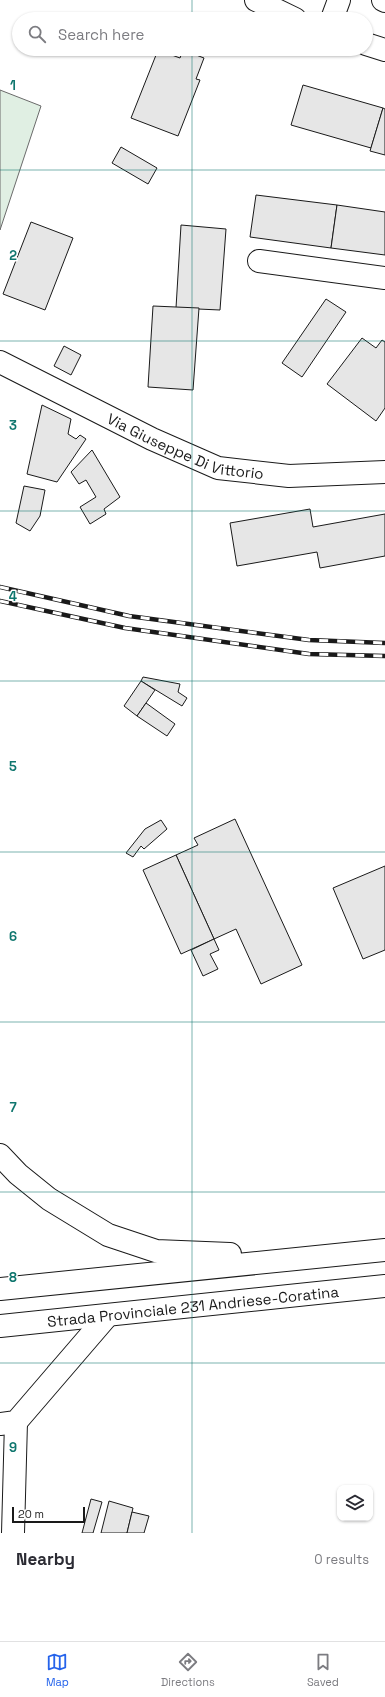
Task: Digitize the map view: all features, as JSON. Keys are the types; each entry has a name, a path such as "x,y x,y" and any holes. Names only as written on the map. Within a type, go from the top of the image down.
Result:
{"main road":[{"path":"256,0 280,12"},
{"path":"283,0 290,12"},
{"path":"335,12 339,0"},
{"path":"373,46 385,50"},
{"path":"259,261 385,278"},
{"name":"Via Giuseppe Di Vittorio","path":"0,362 152,439 218,468 289,476 385,472"},
{"path":"0,1155 18,1174 49,1199 108,1235 156,1251 310,1257"},
{"path":"0,1289 385,1250"},
{"name":"Strada Provinciale 231 Andriese-Coratina","path":"0,1326 385,1286"},
{"path":"13,1533 8,1423 108,1315"}],"green space":[{"path":"0,90 41,106 0,230"}],"building":[{"path":"156,56 174,56 180,58 181,56 199,56 204,58 196,79 200,80 178,136 131,118"},
{"path":"303,85 383,108 371,148 291,125"},
{"path":"383,108 385,109 385,155 370,151"},
{"path":"121,147 157,168 148,184 112,163"},
{"path":"256,195 337,205 331,248 250,237"},
{"path":"337,205 385,212 385,255 331,248"},
{"path":"31,222 73,238 45,310 3,294"},
{"path":"181,225 226,229 220,310 176,308"},
{"path":"326,299 346,312 302,377 282,363"},
{"path":"153,306 199,308 193,390 148,387"},
{"path":"362,338 376,348 382,340 385,342 385,408 376,421 327,384"},
{"path":"64,346 81,355 71,375 54,366"},
{"path":"42,405 71,419 68,434 76,439 80,435 86,439 57,482 27,474"},
{"path":"92,450 120,497 104,509 106,514 90,524 80,507 96,497 86,480 79,484 71,472"},
{"path":"24,486 45,490 40,516 30,531 16,523"},
{"path":"310,509 313,527 385,514 385,556 320,568 317,552 237,566 230,523"},
{"path":"143,677 180,684 178,692 187,698 182,706 141,681"},
{"path":"141,681 155,690 137,716 124,706"},
{"path":"146,703 175,724 167,736 137,716"},
{"path":"235,819 302,965 261,984 236,929 214,939 176,855 198,845 194,838"},
{"path":"161,820 167,829 144,849 141,846 133,857 126,853 145,829"},
{"path":"176,855 214,939 181,954 143,870"},
{"path":"385,866 385,950 363,959 333,888"},
{"path":"214,939 219,950 210,954 218,969 203,976 191,950"},
{"path":"91,1499 102,1502 93,1533 82,1533"},
{"path":"109,1501 133,1508 127,1533 101,1533"},
{"path":"132,1512 149,1516 144,1533 127,1533"}],"railway":[{"path":"0,587 129,616 309,640 385,643"},
{"path":"0,601 125,628 309,654 385,656"}]}
